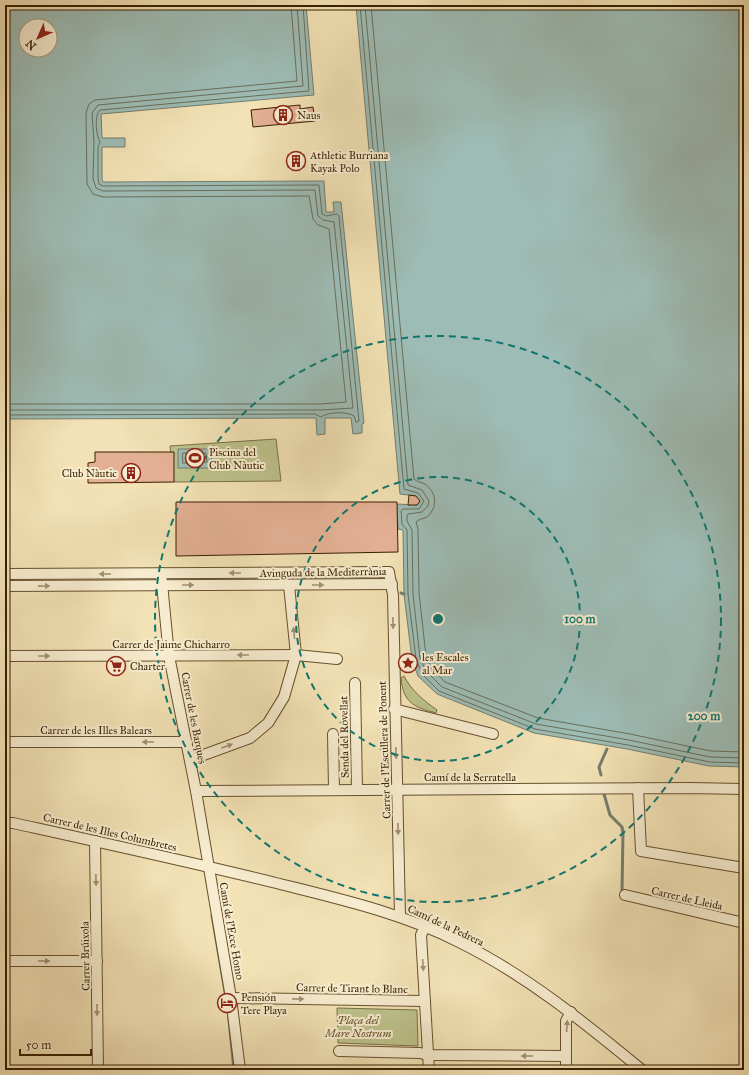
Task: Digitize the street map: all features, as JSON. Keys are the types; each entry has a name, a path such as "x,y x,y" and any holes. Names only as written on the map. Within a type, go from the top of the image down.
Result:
{"street":[{"name":"Avinguda de la Mediterrània","path":"5,574 389,572 392,584 5,586"},
{"name":"Carrer de les Barques","path":"160,573 169,656 187,742 209,867"},
{"name":"Carrer de l'Escullera de Ponent","path":"392,584 400,916"},
{"path":"190,760 250,738 268,723 284,697 296,655 289,585"},
{"name":"Carrer de Jaime Chicharro","path":"5,656 296,655 337,659"},
{"name":"Senda del Rovellat","path":"355,683 357,790"},
{"path":"394,709 493,734"},
{"path":"333,734 334,789"},
{"name":"Carrer de les Illes Balears","path":"5,742 187,742"},
{"path":"638,788 641,851 744,868"},
{"name":"Camí de la Serratella","path":"196,791 334,789 744,789"},
{"name":"Carrer de les Illes Columbretes","path":"5,823 13,823 209,867"},
{"name":"Carrer Brúixola","path":"95,841 98,1070"},
{"name":"Camí de la Pedrera","path":"209,867 327,896 400,916 459,942 491,960 571,1012 642,1070"},
{"name":"Camí de l'Ecce Homo","path":"209,867 231,998 240,1070"},
{"name":"Carrer de Lleida","path":"625,895 744,923"},
{"path":"425,927 422,935 429,1070"},
{"path":"5,961 97,961"},
{"name":"Carrer de Tirant lo Blanc","path":"231,998 425,1002"},
{"path":"566,1070 566,1021 571,1012"},
{"path":"339,1051 420,1052 428,1056 566,1056"}],"green space":[{"path":"276,439 281,481 174,482 170,446"},
{"path":"404,676 418,695 437,710 436,713 415,706 407,698 402,686 401,678"},
{"name":"Plaça del Mare Nostrum","path":"337,1008 417,1010 418,1046 338,1043"}],"water":[{"path":"5,5 306,5 314,95 101,114 102,138 125,138 125,147 102,147 102,179 103,182 324,181 326,212 334,212 333,202 341,202 364,423 362,424 362,433 353,434 351,418 325,418 325,434 317,435 316,418 5,419"},
{"path":"356,5 744,5 744,767 709,766 627,749 534,733 437,694 418,676 412,660 404,594 403,530 398,529 397,504 417,505 420,501 416,496 400,494"},
{"name":"Piscina del Club Nàutic","path":"178,449 212,449 211,468 178,468"}],"building":[{"name":"Naus","path":"300,105 300,109 313,107 315,121 253,127 251,110"},
{"name":"Athletic Burriana Kayak Polo","path":"288,155 304,155 304,167 288,167"},
{"name":"Club Nàutic","path":"95,452 174,452 174,482 88,483 88,463 95,462"},
{"path":"409,495 416,496 420,501 417,505 408,505"},
{"path":"176,502 397,502 398,552 176,556"}],"waterway":[{"path":"601,775 599,767 607,749"},
{"path":"604,794 610,815 622,827 622,892"},
{"path":"212,915 227,1003"},
{"path":"228,1010 234,1070"}],"place":[{"name":"Naus","path":"283,115"},
{"name":"Athletic Burriana Kayak Polo","path":"296,161"},
{"name":"Piscina del Club Nàutic","path":"195,458"},
{"name":"Club Nàutic","path":"131,473"},
{"name":"les Escales al Mar","path":"408,663"},
{"name":"Charter","path":"116,666"},
{"name":"Pensión Tere Playa","path":"227,1003"}]}
